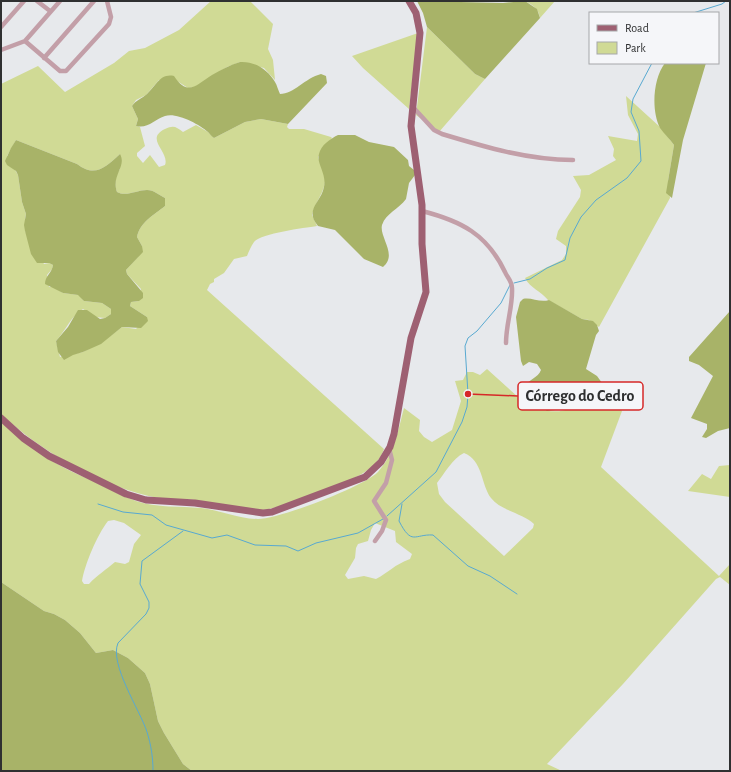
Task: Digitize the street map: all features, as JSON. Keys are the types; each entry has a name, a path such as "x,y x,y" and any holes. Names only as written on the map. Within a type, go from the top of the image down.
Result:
{"main road":[{"path":"1,418 23,438 49,456 126,494 146,500 195,503 256,513 272,512 356,482 374,471 389,448 398,413 412,338 426,292 422,244 422,211 412,140 412,106 420,33 416,13 409,1"}],"street":[{"path":"1,27 24,1"},
{"path":"37,1 50,11"},
{"path":"1,50 25,41 60,1"},
{"path":"44,58 94,1"},
{"path":"25,41 63,72 70,68 110,24 111,17 108,1"},
{"path":"412,106 434,130 442,134 517,155 545,159 573,160"},
{"path":"422,211 448,218 464,226 484,239 498,258 512,286 506,343"},
{"path":"375,541 382,531 386,520 374,501 386,483 392,460 389,448"}],"green space":[{"path":"211,1 250,1 273,24 268,49 273,60 275,80 264,68 240,62 227,67 195,87 188,88 177,81 159,80 146,95 136,100 132,106 138,119 136,126 140,127 145,146 137,153 137,156 143,163 150,155 159,167 165,165 166,160 157,141 157,137 159,133 171,127 177,128 183,132 196,125 208,132 214,138 245,122 261,119 288,124 287,127 289,129 304,129 332,138 318,157 324,173 325,181 323,191 312,215 317,226 284,231 258,239 254,242 247,256 234,259 224,273 214,279 214,282 210,284 207,290 384,449 375,464 354,478 293,502 265,510 249,511 195,500 159,498 117,486 74,466 54,454 17,428 1,414 1,84 38,66 65,92 114,63 129,51 145,48 179,30","holes":["16,140 89,170 100,169 105,167 120,154 120,169 116,180 117,192 124,194 143,190 152,191 165,198 165,206 148,219 141,227 137,237 142,246 138,257 126,270 127,274 141,289 139,301 131,302 130,306 147,317 136,329 122,327 105,340 83,352 60,357 56,341 79,312 83,309 95,317 105,318 111,314 111,309 102,303 84,301 79,295 63,293 54,287 49,287 47,275 52,269 53,265 49,263 44,264 25,231 26,214 22,202 18,175 7,156"]},
{"path":"417,1 503,3 525,1 537,9 540,18 485,79 475,74 427,27 423,13"},
{"path":"525,1 555,1 540,18 535,8"},
{"path":"427,27 475,74 485,79 439,132 416,115"},
{"path":"418,33 409,109 363,68 352,56"},
{"path":"240,62 251,63 265,70 275,82 280,94 295,89 315,76 321,74 326,76 327,83 288,124 261,119 245,122 214,138 199,126 181,117 170,115 161,117 148,125 140,127 136,126 138,119 132,106 147,94 165,76 174,76 179,82 188,88 197,85 222,69"},
{"path":"664,64 706,64 683,140 672,198 666,193 674,145 660,128 657,121 654,104 656,86"},
{"path":"626,96 660,127 674,145 668,181 670,198 599,327 589,320 582,319 548,300 525,278 562,260 566,254 566,246 556,239 558,231 580,197 581,190 573,176 589,175 616,160 613,156 614,149 608,136 637,141 638,134 628,115"},
{"path":"338,135 355,135 369,142 394,147 408,160 409,166 414,170 415,175 409,183 406,199 386,217 382,225 389,257 383,267 364,259 335,230 318,226 314,220 313,210 322,193 325,182 318,157 324,145"},
{"path":"16,140 89,170 105,167 120,154 122,163 116,181 117,192 124,194 150,190 165,198 165,206 148,219 141,227 137,237 142,246 143,252 126,270 127,274 143,293 143,298 139,301 131,302 130,306 147,317 148,321 141,328 122,327 101,344 64,360 58,352 56,341 68,327 78,310 87,310 100,319 111,314 111,309 102,303 84,301 78,295 63,293 45,284 53,265 49,263 37,263 31,254 24,225 26,214 22,202 18,175 16,171 7,165 5,161"},
{"path":"523,299 542,301 549,300 582,319 593,321 597,325 599,331 596,335 586,369 597,376 618,405 586,397 580,398 571,408 547,411 529,401 524,387 540,373 541,370 537,364 529,362 523,366 521,361 516,317 520,302"},
{"path":"730,311 730,428 718,431 706,438 702,437 707,429 707,424 691,418 713,376 699,365 689,361 689,357"},
{"path":"487,369 518,397 527,397 535,406 546,410 559,411 571,408 585,397 618,405 622,411 601,467 719,576 730,564 730,585 720,577 716,579 623,684 547,764 562,771 192,771 183,764 158,721 150,684 145,673 128,658 113,650 96,653 80,633 65,620 44,611 1,582 1,422 52,461 136,501 160,506 208,509 251,519 269,518 301,508 356,486 378,472 392,450 404,408 420,420 419,431 424,437 432,442 452,430 461,401 455,381 463,380 467,372 473,372 480,375","holes":["464,453 475,461 491,498 500,506 524,517 534,524 533,528 504,556 445,502 439,494 437,483 452,462","114,520 124,523 141,535 134,544 129,562 125,564 115,562 89,584 84,584 82,581 89,558 108,521","375,523 395,531 396,542 412,554 410,559 376,579 364,576 348,579 345,575 355,558 356,548 358,544 368,541"]},
{"path":"730,465 730,497 688,491 702,474 711,479 719,466"},
{"path":"1,582 44,611 65,620 80,633 96,653 113,650 128,658 145,673 150,684 158,721 183,764 192,771 1,771"}],"waterway":[{"path":"696,12 722,4 726,1"},
{"path":"514,283 530,279 547,268 565,260 570,238 581,217 596,200 627,178 641,161 639,131 631,112 633,99 651,64"},
{"path":"387,516 436,472 462,422 467,407 468,394 465,346 468,338 477,331 501,303 510,285"},
{"path":"98,504 123,512 152,515 166,525 212,538 227,535 255,545 286,546 298,551 316,543 358,533 383,519"},
{"path":"402,504 399,521 407,534 414,537 433,535 468,566 490,576 517,594"},
{"path":"153,771 152,751 147,732 121,675 116,652 118,643 146,614 149,608 149,602 140,584 142,561 183,531"}],"place":[{"name":"Córrego do Cedro","path":"468,394"}]}
